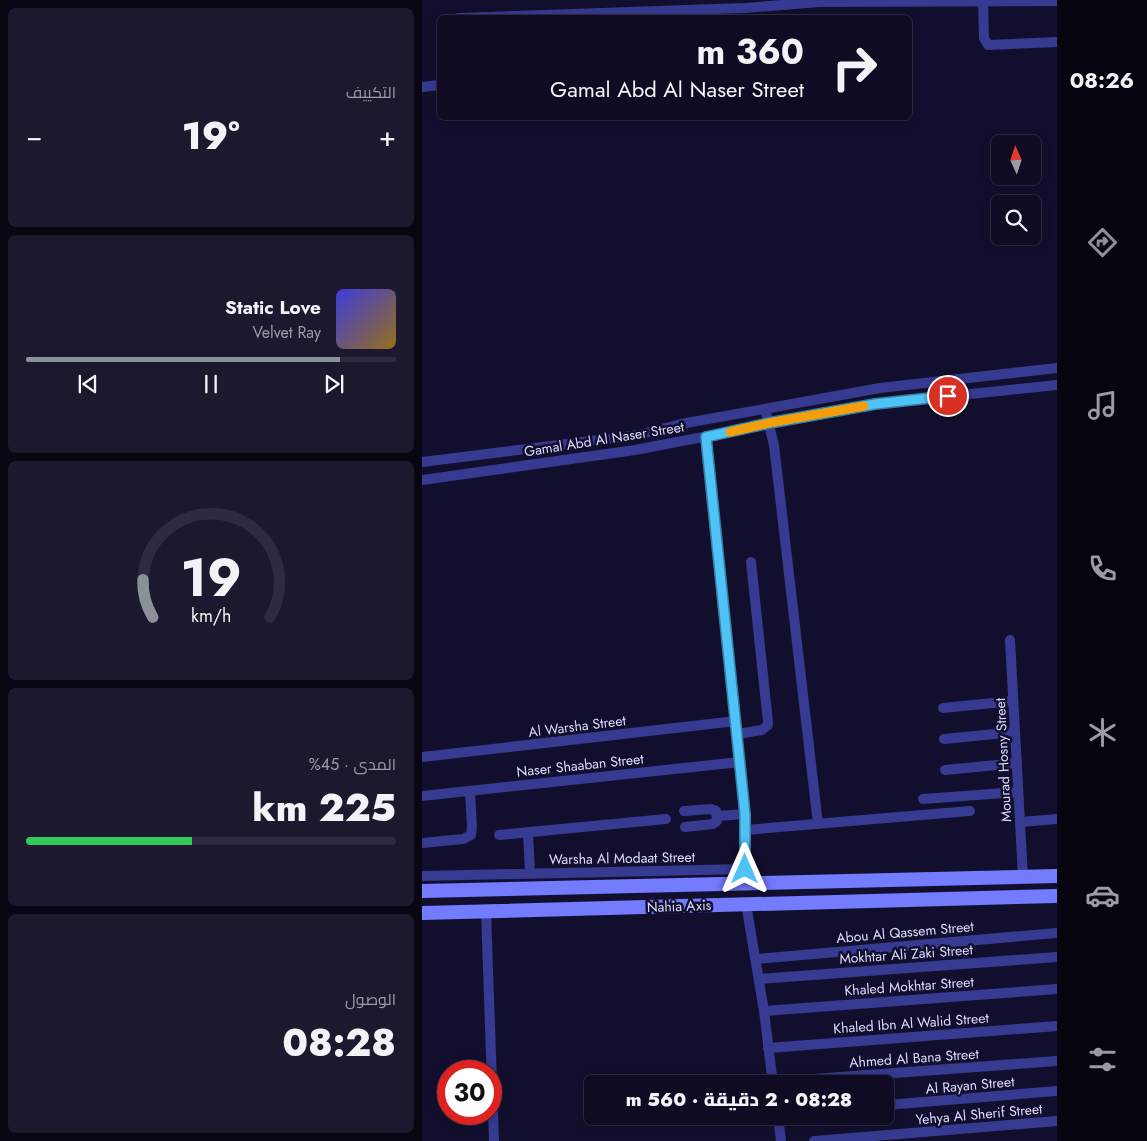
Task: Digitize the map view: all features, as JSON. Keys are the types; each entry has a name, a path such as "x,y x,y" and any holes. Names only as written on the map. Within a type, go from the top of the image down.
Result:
{"main road":[{"name":"Nahia Axis","path":"422,891 1056,876"},
{"path":"794,883 794,903"},
{"name":"Nahia Axis","path":"422,913 1056,896"}],"street":[{"path":"983,1 984,38 988,45 1056,42"},
{"path":"520,15 805,2 1056,1"},
{"path":"422,86 437,85"},
{"name":"Gamal Abd Al Naser Street","path":"422,462 638,435 667,427 880,388 1056,368"},
{"name":"Gamal Abd Al Naser Street","path":"422,480 542,464 706,437 769,423 875,404 1056,385"},
{"path":"765,409 774,445 818,824"},
{"path":"706,437 736,721 745,830 970,811"},
{"path":"737,734 762,730 768,725 751,562"},
{"name":"Mourad Hosny Street","path":"1010,640 1023,877"},
{"path":"943,708 1013,701"},
{"name":"Al Warsha Street","path":"422,757 736,721"},
{"path":"944,739 1015,732"},
{"name":"Naser Shaaban Street","path":"422,796 740,762"},
{"path":"946,770 1016,762"},
{"path":"422,843 463,839 470,835 472,827 470,791"},
{"path":"923,799 1018,792"},
{"path":"684,811 711,808 716,811 717,816 717,821 713,824 685,827"},
{"path":"717,816 745,814"},
{"path":"499,836 666,819"},
{"path":"1021,822 1056,819"},
{"name":"Warsha Al Modaat Street","path":"422,876 745,869 745,830"},
{"path":"528,832 530,874"},
{"path":"746,904 764,1011 772,1075"},
{"path":"486,911 494,1141"},
{"name":"Abou Al Qassem Street","path":"756,959 1056,932"},
{"name":"Mokhtar Ali Zaki Street","path":"759,979 1056,957"},
{"name":"Khaled Mokhtar Street","path":"764,1011 1056,989"},
{"name":"Khaled Ibn Al Walid Street","path":"768,1048 1056,1026"},
{"name":"Ahmed Al Bana Street","path":"876,1075 1056,1061"},
{"name":"Al Rayan Street","path":"894,1104 1056,1091"},
{"name":"Yehya Al Sherif Street","path":"814,1141 1056,1121"},
{"path":"779,1125 781,1141"}],"slow traffic":[{"path":"730,432 864,406"}],"route":[{"path":"745,869 745,814 706,437 769,423 875,404 948,396"}]}
